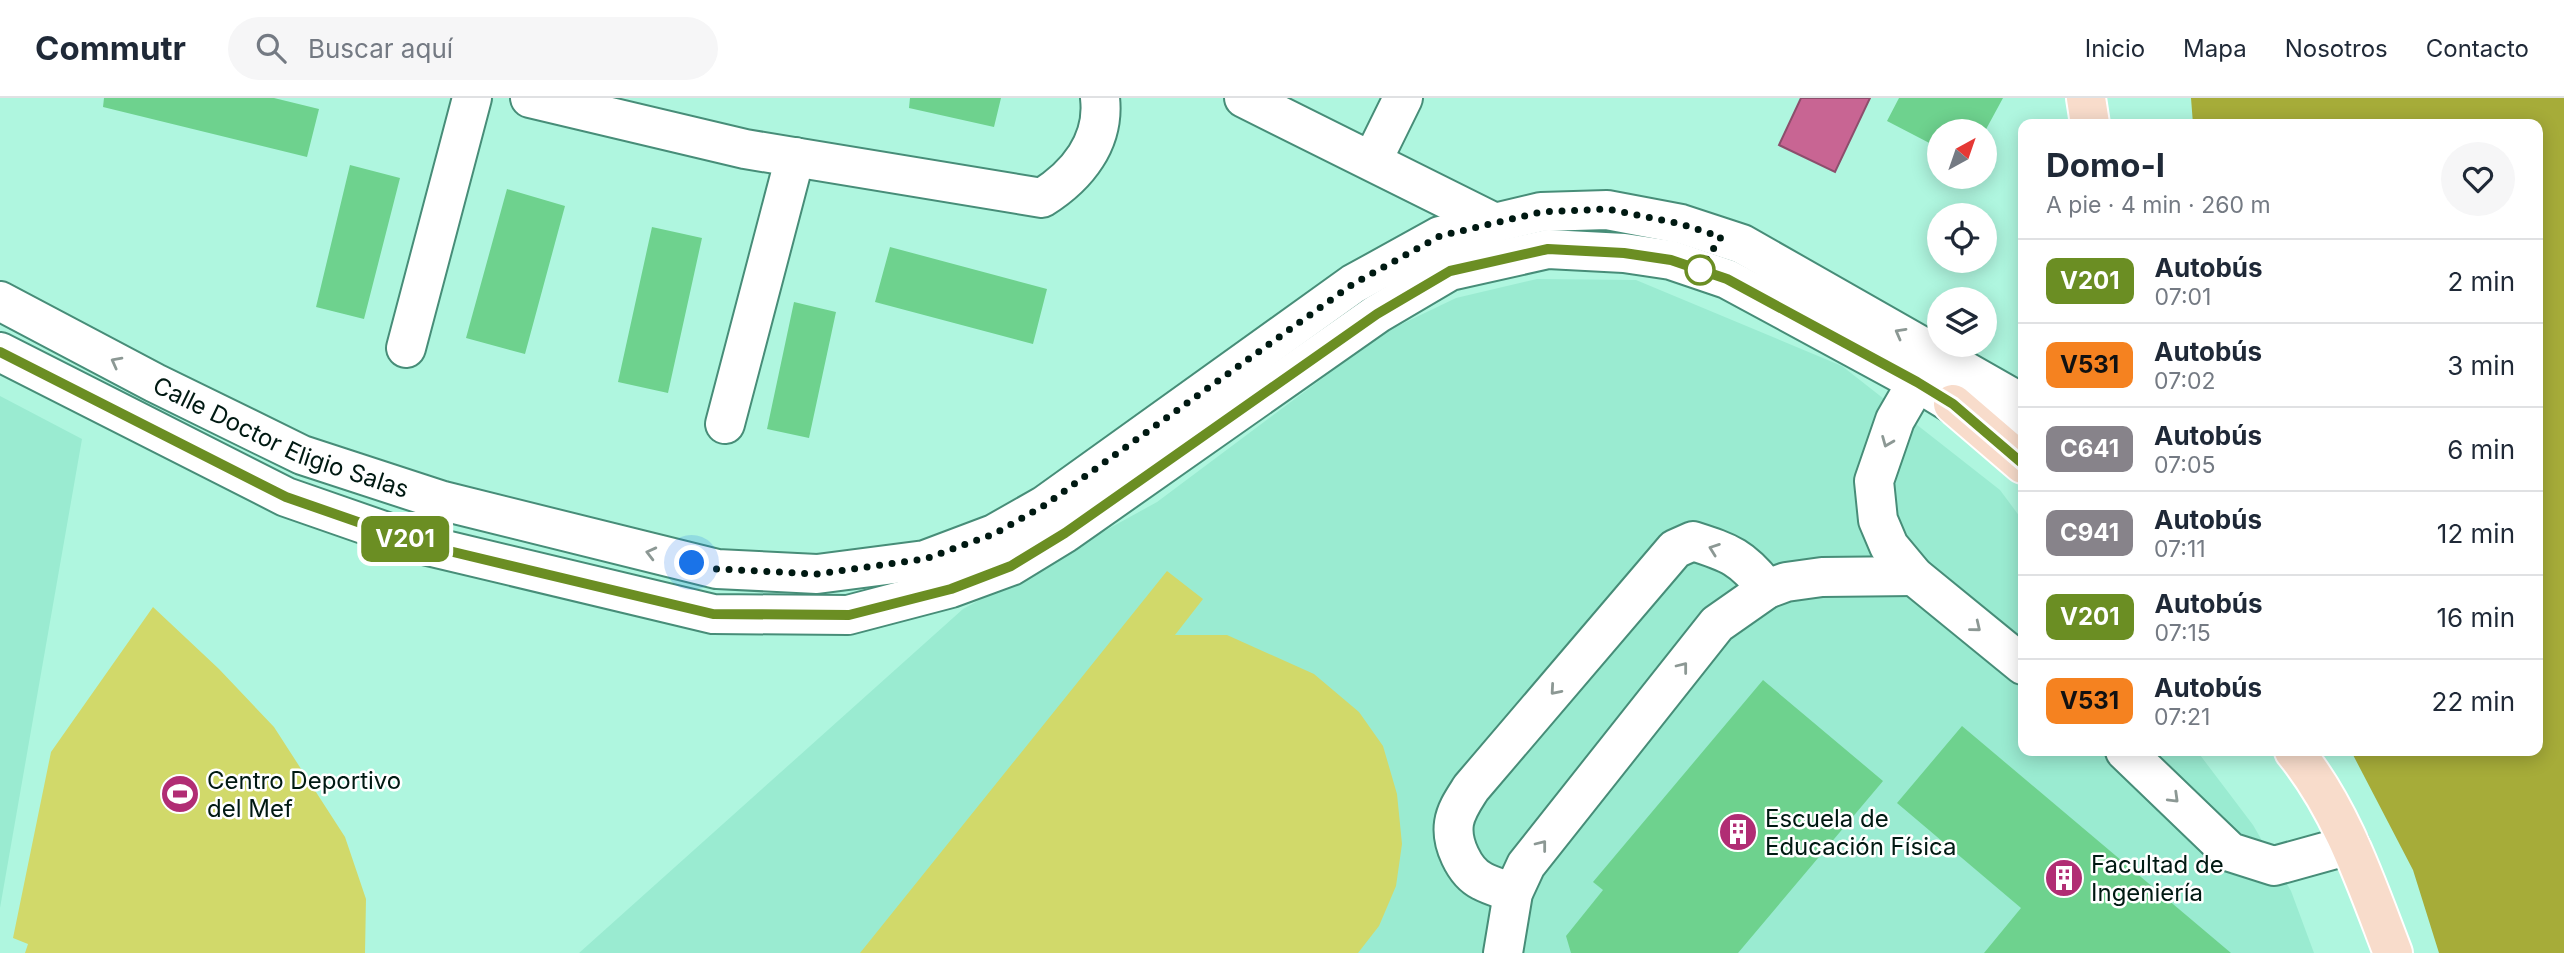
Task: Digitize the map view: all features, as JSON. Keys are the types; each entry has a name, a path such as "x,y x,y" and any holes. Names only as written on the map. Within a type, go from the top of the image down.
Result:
{"main road":[{"path":"2086,98 2089,119"},
{"path":"1953,404 2018,460"},
{"path":"2297,756 2336,814 2393,953"}],"street":[{"path":"406,348 471,98"},
{"path":"530,98 745,149 1042,198 1065,184 1093,146 1101,106 1100,98"},
{"path":"1244,98 1495,223"},
{"path":"1372,161 1403,98"},
{"path":"725,424 795,157"},
{"name":"Calle Doctor Eligio Salas","path":"0,301 156,383 302,455 443,501 717,569 817,574 925,559 994,534 1045,505 1353,284 1440,236 1541,212 1607,209 1681,224 1742,244 2018,401"},
{"name":"Calle Doctor Eligio Salas","path":"0,352 286,497 424,545 713,614 849,615 951,589 1011,566 1065,533 1377,314 1450,271 1548,249 1624,253 1671,260 1727,279 1953,404 2018,436"},
{"path":"1917,382 1895,420 1874,481 1878,520 1889,547 1914,576 2018,661"},
{"path":"1513,893 1480,880 1467,868 1458,850 1454,825 1459,807 1471,788 1675,549 1693,541 1736,557 1751,568 1767,589"},
{"path":"1503,953 1513,893 1526,865 1717,624 1767,589 1786,582 1822,577 1914,576"},
{"path":"2130,756 2230,852 2274,866 2350,845"}],"shaded area":[{"path":"1801,98 1870,98 1835,172 1779,145"},
{"path":"2191,98 2564,98 2564,953 2439,953 2413,870 2354,756 2543,756 2543,119 2193,119"},
{"path":"1537,279 1636,280 1842,366 2000,490 2018,514 2018,756 2201,756 2253,825 2291,891 2314,953 579,953 963,609 1157,502 1383,333 1456,298"},
{"path":"0,396 82,439 0,908"}],"green space":[{"path":"1167,571 1203,599 1175,635 1227,635 1314,674 1359,712 1383,746 1397,794 1402,844 1396,886 1379,926 1358,953 860,953"},
{"name":"Centro Deportivo del Mef","path":"153,607 219,669 274,727 345,837 366,899 365,953 25,953 28,944 13,938 51,752"}],"building":[{"path":"104,98 274,98 319,109 307,157 103,107"},
{"path":"910,98 1001,98 994,127 909,108"},
{"path":"1899,98 2003,98 1992,119 1927,119 1927,142 1887,121"},
{"path":"350,165 400,178 364,319 316,307"},
{"path":"507,189 565,206 525,354 466,338"},
{"path":"652,227 702,238 668,393 618,382"},
{"path":"890,247 1047,289 1033,344 875,302"},
{"path":"794,302 836,312 809,438 767,429"},
{"name":"Escuela de Educación Física","path":"1763,680 1883,781 1738,953 1571,953 1566,936 1603,890 1593,882"},
{"name":"Facultad de Ingeniería","path":"1962,726 2231,953 1984,953 2021,908 1897,803"}],"bus line":[{"name":"V201","path":"0,352 286,497 424,545 713,614 849,615 951,589 1011,566 1065,533 1377,314 1450,271 1548,249 1624,253 1671,260 1727,279 1953,404 2018,460"}],"place":[{"name":"Centro Deportivo del Mef","path":"180,794"},
{"name":"Escuela de Educación Física","path":"1738,832"},
{"name":"Facultad de Ingeniería","path":"2064,878"}],"route":[{"path":"692,563 717,569 817,574 925,559 994,534 1045,505 1353,284 1440,236 1541,212 1607,209 1681,224 1721,237 1700,270"}]}
